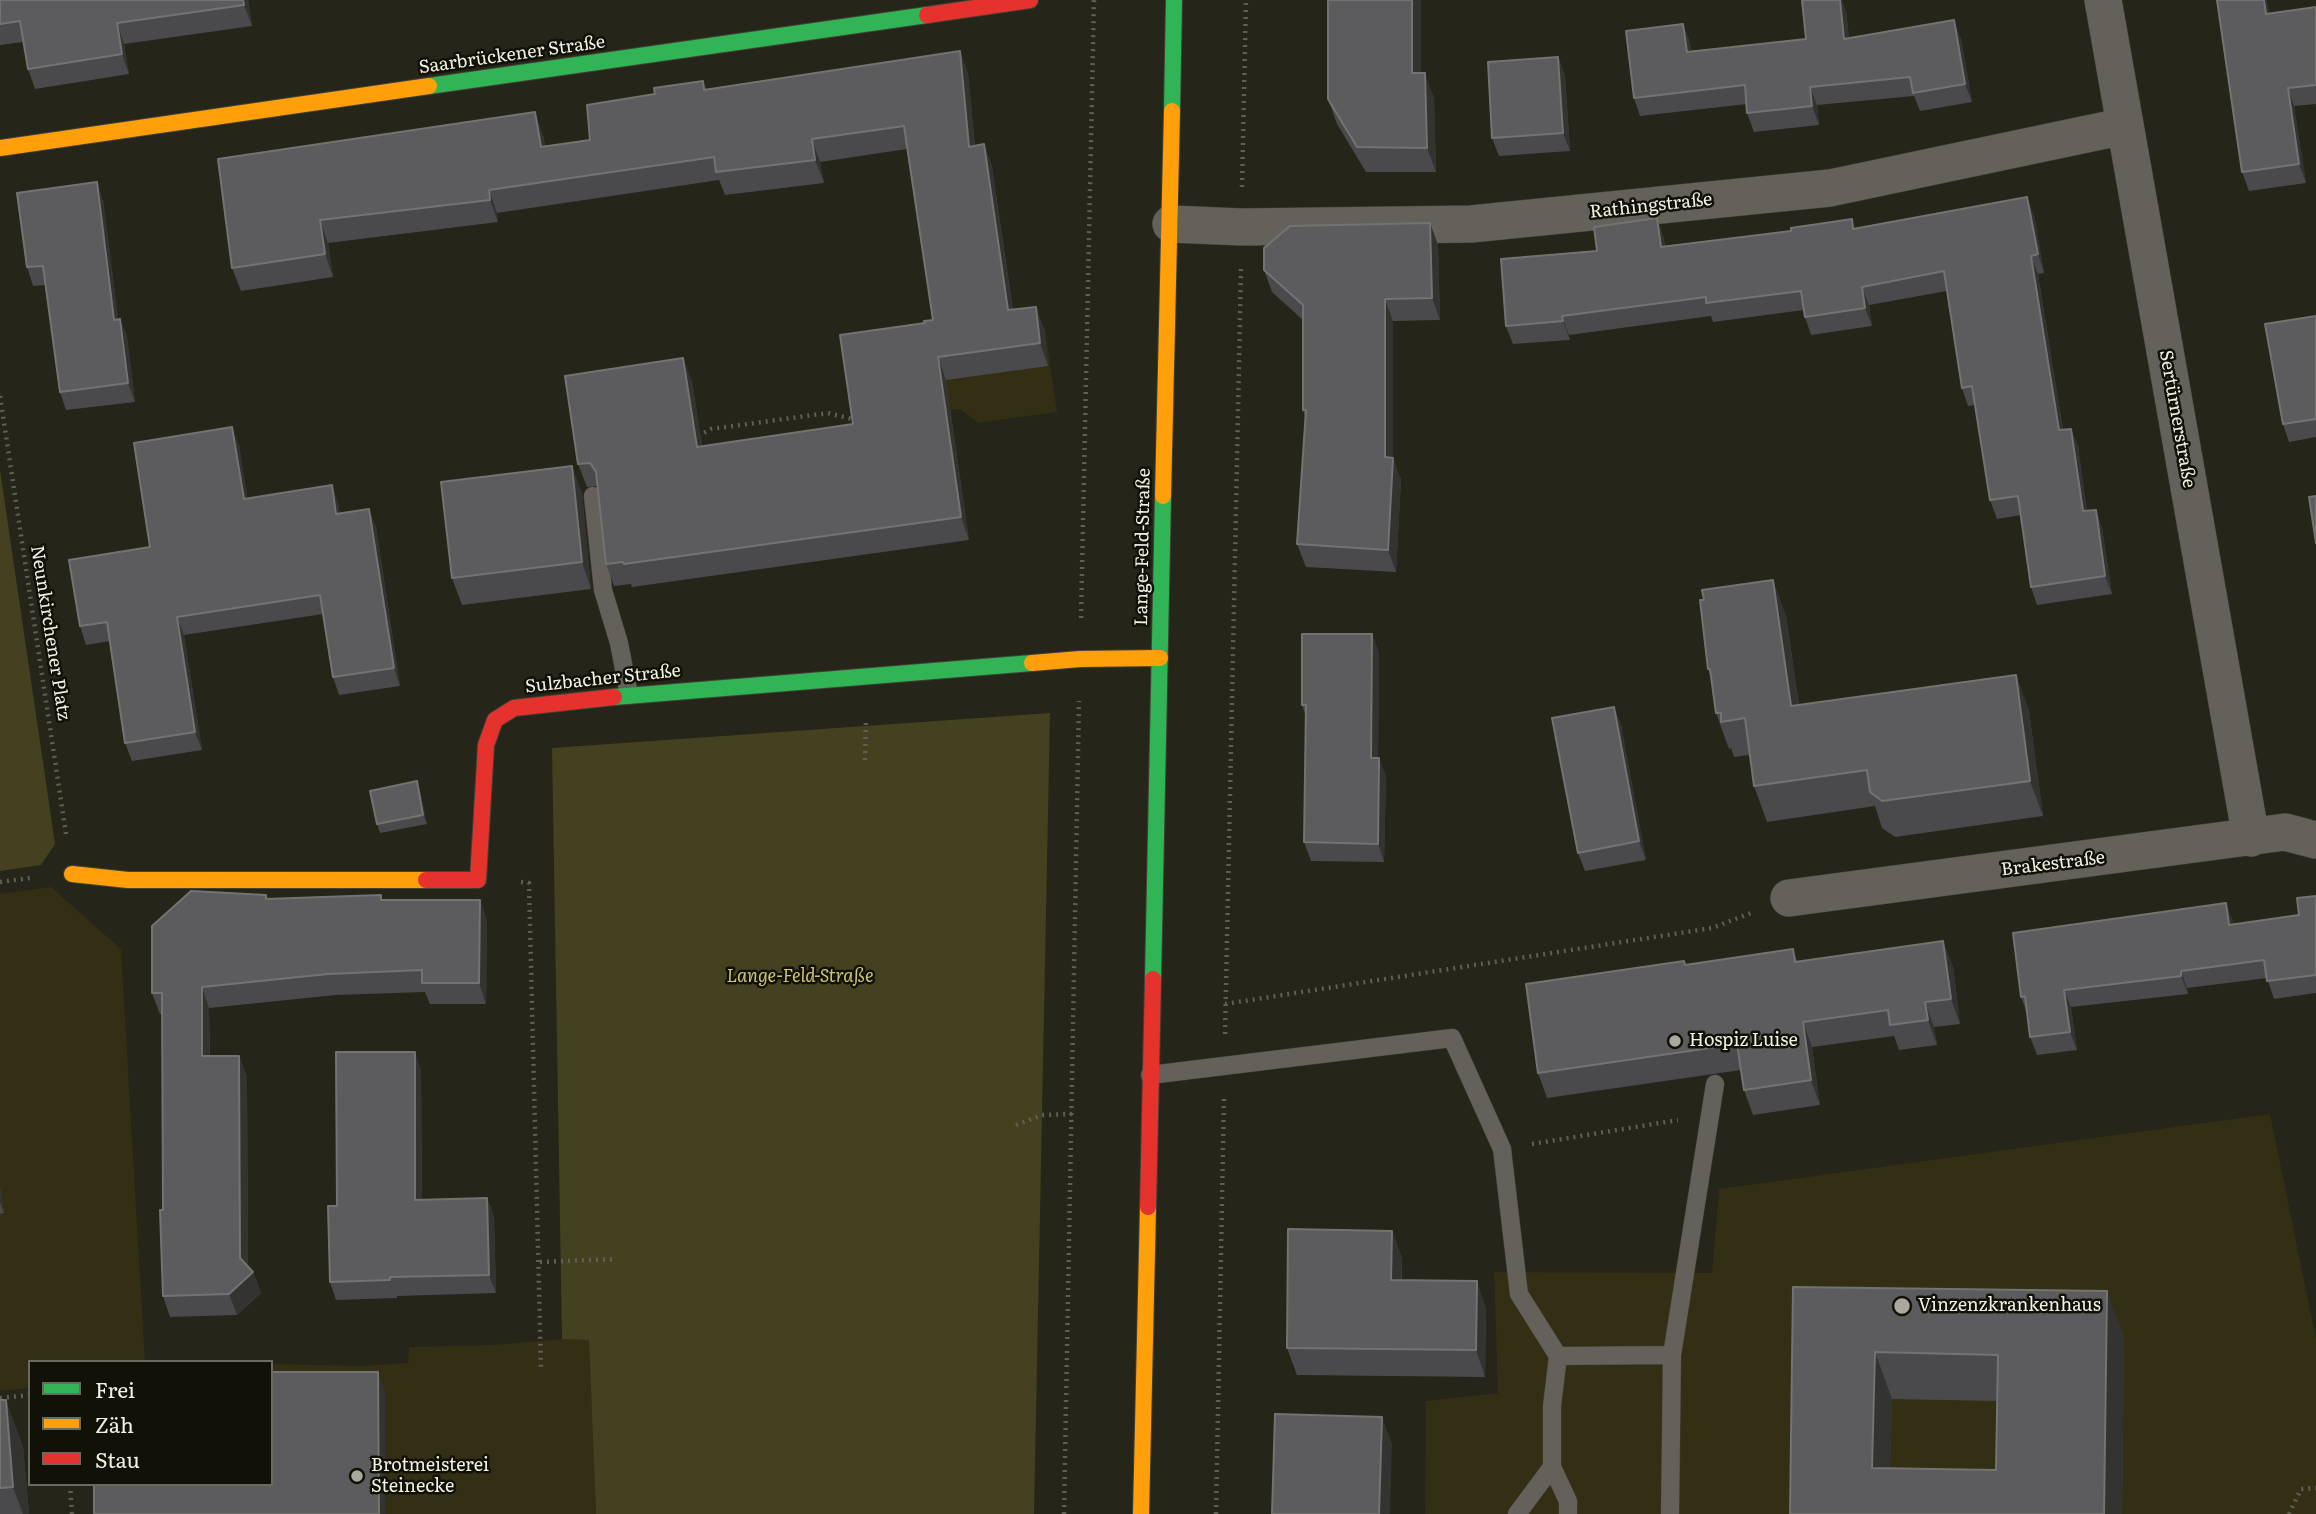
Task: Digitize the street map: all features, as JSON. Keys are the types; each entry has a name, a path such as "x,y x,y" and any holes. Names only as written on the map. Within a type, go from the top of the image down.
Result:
{"street":[{"name":"Saarbrückener Straße","path":"0,148 1030,0"},
{"name":"Lange-Feld-Straße","path":"1142,1514 1174,0"},
{"name":"Sertürnerstraße","path":"2103,0 2252,838"},
{"name":"Rathingstraße","path":"1171,224 1242,227 1471,224 1830,188 2125,126"},
{"name":"Sulzbacher Straße","path":"478,880 486,744 495,720 514,708 629,695 1080,659 1160,658"},
{"name":"Brakestraße","path":"1790,898 2284,832 2316,840"},
{"path":"72,874 128,880 478,880"}],"lane":[{"path":"593,496 603,590 620,643 629,695"},
{"path":"1150,1075 1452,1038 1502,1149 1518,1294 1558,1356 1552,1406 1552,1467 1568,1501 1568,1514"},
{"path":"1670,1514 1672,1355 1715,1084"},
{"path":"1558,1356 1672,1355"},
{"path":"1517,1514 1552,1467"}],"path":[{"path":"1064,1514 1094,0"},
{"path":"1216,1514 1246,0"},
{"name":"Neunkirchener Platz","path":"0,396 72,874"},
{"path":"692,440 710,429 828,413 855,420 867,418"},
{"path":"478,880 530,883 541,1370"},
{"path":"1225,1004 1712,928 1790,898"},
{"path":"1016,1125 1042,1115 1073,1114"},
{"path":"1502,1149 1710,1115"},
{"path":"540,1262 616,1259"},
{"path":"0,1398 28,1395"},
{"path":"70,1486 72,1514"},
{"path":"2289,1514 2301,1489 2316,1488"}],"shaded area":[{"path":"1045,327 1057,412 979,423 959,409 857,423 927,344"},
{"path":"51,887 121,949 145,1360 28,1360 28,1388 0,1391 0,894"},
{"name":"Vinzenzkrankenhaus","path":"2270,1114 2316,1339 2316,1514 1425,1514 1426,1401 1498,1393 1494,1272 1712,1273 1719,1189"},
{"path":"562,1339 589,1340 596,1514 100,1514 260,1486 273,1486 273,1364 363,1366 408,1363 409,1347 493,1345"}],"green space":[{"path":"0,470 55,844 41,865 0,871"},
{"name":"Lange-Feld-Straße","path":"1050,713 1034,1514 596,1514 589,1340 562,1339 552,748"}],"building":[{"path":"0,0 243,0 244,5 117,23 122,54 28,69 20,21 0,24"},
{"path":"1328,0 1412,0 1412,73 1425,73 1427,148 1357,147 1328,99"},
{"path":"1802,0 1840,0 1844,39 1954,20 1965,84 1913,93 1910,77 1810,87 1812,106 1747,113 1745,85 1634,98 1626,31 1683,24 1687,52 1806,39"},
{"path":"2217,0 2264,0 2266,14 2316,7 2316,85 2288,88 2299,164 2242,172"},
{"path":"960,51 969,147 984,144 1008,310 1036,307 1040,343 938,357 961,517 624,564 606,564 596,472 590,463 578,464 565,376 683,358 697,447 853,424 840,335 933,320 904,126 812,139 815,160 716,172 714,157 489,190 490,200 320,220 325,254 232,268 218,159 535,112 541,147 590,140 587,105 655,94 654,88 703,81 704,90"},
{"path":"1558,57 1563,133 1492,138 1488,62"},
{"path":"97,182 114,320 120,319 128,383 60,392 43,266 27,267 17,193"},
{"path":"2027,197 2038,254 2031,256 2059,430 2071,429 2083,511 2096,510 2105,576 2031,587 2018,496 1990,500 1972,386 1962,388 1944,271 1862,287 1865,308 1805,317 1801,291 1706,303 1706,297 1562,316 1563,321 1506,326 1501,259 1597,251 1594,227 1657,218 1661,247 1791,231 1791,228 1852,219 1853,229"},
{"path":"1430,223 1432,298 1385,299 1385,457 1393,458 1388,550 1297,544 1306,410 1303,410 1303,305 1264,270 1264,248 1290,226"},
{"path":"2316,316 2316,419 2283,424 2265,324"},
{"path":"232,427 244,499 332,485 336,514 369,509 394,668 333,677 320,595 177,617 195,732 125,743 107,622 80,626 69,560 150,547 134,443"},
{"path":"572,466 582,562 452,578 441,482"},
{"path":"2316,496 2316,543 2309,497"},
{"path":"1773,580 1791,706 2016,675 2030,781 1882,801 1870,792 1867,770 1754,786 1745,718 1721,722 1721,713 1716,713 1700,600 1704,600 1702,590"},
{"path":"1302,634 1372,634 1371,758 1379,758 1378,844 1304,842 1306,705 1302,705"},
{"path":"1614,707 1639,841 1578,853 1552,718"},
{"path":"417,781 423,815 377,824 370,791"},
{"path":"191,891 266,895 266,899 381,895 381,900 480,900 479,983 422,983 422,970 328,974 202,987 202,1056 239,1056 240,1258 253,1272 229,1294 163,1296 160,1210 163,1210 162,993 152,993 152,926"},
{"path":"2316,896 2316,975 2267,981 2264,960 2181,971 2181,976 2064,990 2070,1032 2030,1037 2025,996 2021,997 2013,933 2226,903 2229,925 2299,915 2297,898"},
{"path":"1943,941 1951,999 1925,1002 1928,1020 1890,1025 1888,1010 1803,1022 1811,1080 1744,1090 1737,1044 1538,1073 1526,984 1684,961 1685,965 1793,949 1795,962"},
{"path":"336,1052 415,1052 415,1200 487,1198 489,1275 390,1277 390,1280 330,1282 328,1206 337,1206"},
{"path":"1288,1229 1392,1231 1391,1280 1477,1281 1476,1350 1287,1348"},
{"path":"1793,1287 2107,1291 2104,1514 1790,1514","holes":["1875,1352 1998,1355 1996,1470 1872,1468"]},
{"path":"273,1372 378,1372 379,1514 94,1514 94,1486 273,1486"},
{"path":"0,1400 6,1400 13,1487 0,1488"},
{"path":"1275,1414 1382,1417 1379,1514 1272,1514"}],"traffic: fast":[{"path":"1172,111 1174,0"},
{"path":"429,86 927,15"},
{"path":"1153,979 1163,496"},
{"path":"614,697 1032,663"}],"traffic: slow":[{"path":"0,148 429,86"},
{"path":"1163,496 1172,111"},
{"path":"1032,663 1080,659 1160,658"},
{"path":"72,874 128,880 426,880"},
{"path":"1141,1514 1148,1207"}],"traffic: jam":[{"path":"927,15 1030,0"},
{"path":"426,880 478,880 486,745 495,720 514,708 614,697"},
{"path":"1148,1207 1153,979"}],"place":[{"name":"Hospiz Luise","path":"1675,1041"},
{"name":"Vinzenzkrankenhaus","path":"1902,1306"},
{"name":"Brotmeisterei Steinecke","path":"357,1476"}]}
